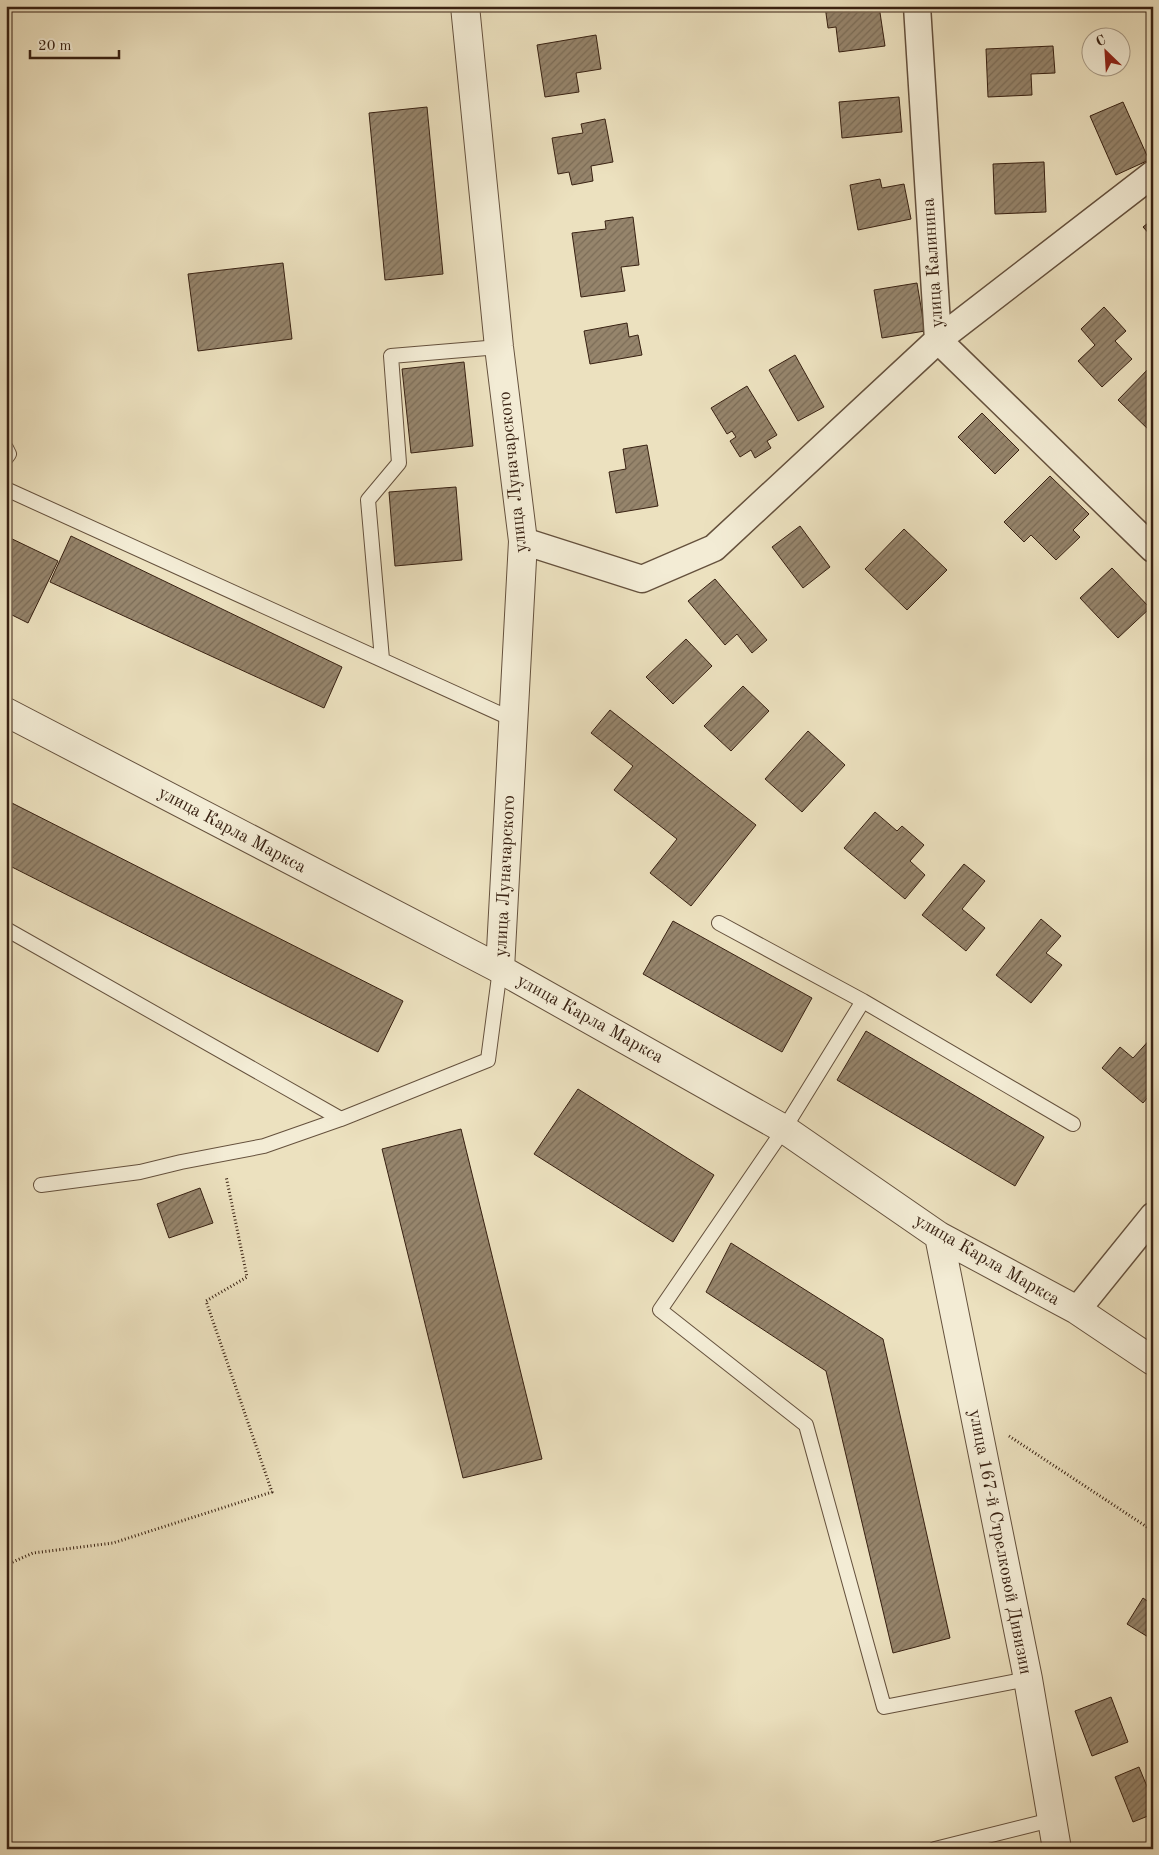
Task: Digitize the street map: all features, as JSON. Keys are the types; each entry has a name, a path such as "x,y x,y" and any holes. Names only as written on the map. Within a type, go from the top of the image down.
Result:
{"street":[{"name":"улица Луначарского","path":"465,6 499,347 523,541 500,968"},
{"name":"улица Калинина","path":"917,6 938,340 1153,550"},
{"path":"523,541 642,579 714,548 938,340 1153,174"},
{"name":"улица Карла Маркса","path":"6,712 500,968 784,1129 939,1236 1076,1310 1153,1361"},
{"path":"1076,1310 1153,1216"},
{"name":"улица 167-й Стрелковой Дивизии","path":"939,1236 1028,1679 1057,1849"}],"lane":[{"path":"382,659 368,500 399,463 391,356 499,347"},
{"path":"6,448 9,454 6,458"},
{"path":"6,488 514,720"},
{"path":"719,923 863,1002 1073,1124"},
{"path":"6,929 341,1119"},
{"path":"40,1185 140,1172 264,1146 341,1119 488,1060 500,968"},
{"path":"863,1002 784,1129 660,1310 806,1425 884,1707 1028,1679"},
{"path":"935,1849 1051,1820"}],"path":[{"path":"6,1565 33,1553 113,1543 272,1492 206,1301 247,1277 222,1154"},
{"path":"973,1408 1010,1437 1153,1531"}],"building":[{"path":"825,6 879,6 885,46 839,52 836,27 828,28"},
{"path":"596,35 601,69 576,73 579,92 545,97 537,45"},
{"path":"1053,46 1055,73 1031,74 1032,95 988,97 986,49"},
{"path":"899,97 902,132 842,138 839,102"},
{"path":"1123,102 1149,160 1116,175 1090,116"},
{"path":"427,107 443,274 385,280 369,113"},
{"path":"605,119 613,162 591,166 593,181 572,185 569,172 558,174 552,138 583,133 581,124"},
{"path":"1044,162 1046,212 995,214 993,164"},
{"path":"880,179 882,188 904,184 911,219 858,230 850,185"},
{"path":"633,217 639,265 621,267 625,291 581,297 572,233 606,229 605,221"},
{"path":"1153,219 1153,238 1143,227"},
{"path":"283,263 292,339 198,351 188,274"},
{"path":"917,283 925,331 882,338 874,290"},
{"path":"1104,307 1126,331 1115,341 1132,359 1102,387 1078,361 1095,345 1081,329"},
{"path":"627,323 629,337 638,335 642,355 590,364 584,331"},
{"path":"795,355 824,407 798,421 769,370"},
{"path":"464,362 473,446 411,453 402,369"},
{"path":"1153,364 1153,434 1118,400"},
{"path":"747,386 777,435 767,441 771,448 755,458 751,450 740,457 730,441 736,437 732,431 727,434 711,408"},
{"path":"982,413 1019,450 995,474 958,437"},
{"path":"647,445 658,506 616,513 609,472 626,469 623,449"},
{"path":"1050,476 1089,514 1073,530 1080,537 1056,560 1031,535 1024,542 1004,522"},
{"path":"456,487 462,560 395,566 389,492"},
{"path":"800,526 830,567 803,588 772,547"},
{"path":"904,529 947,570 907,610 865,569"},
{"path":"6,536 58,561 28,623 6,612"},
{"path":"71,536 342,667 324,708 50,582"},
{"path":"1112,568 1150,608 1118,638 1080,598"},
{"path":"715,579 767,640 752,653 737,634 725,645 688,601"},
{"path":"686,639 712,666 673,704 646,677"},
{"path":"743,686 769,711 731,751 704,726"},
{"path":"610,710 756,825 691,906 650,873 677,839 614,790 633,766 591,733"},
{"path":"808,731 845,765 802,812 765,779"},
{"path":"6,800 403,1001 378,1052 6,864"},
{"path":"875,812 897,831 902,826 924,845 910,861 925,875 905,899 844,848"},
{"path":"964,864 985,881 962,909 985,928 966,951 922,915"},
{"path":"1041,919 1061,936 1046,953 1062,965 1031,1003 996,975"},
{"path":"673,921 812,998 782,1052 643,974"},
{"path":"866,1031 1044,1137 1015,1186 837,1080"},
{"path":"1153,1036 1153,1091 1143,1103 1102,1068 1120,1047 1133,1058"},
{"path":"578,1089 714,1175 673,1242 534,1154"},
{"path":"461,1129 542,1459 463,1478 382,1149"},
{"path":"200,1188 213,1223 169,1238 157,1204"},
{"path":"731,1243 883,1339 950,1638 893,1653 826,1371 706,1292"},
{"path":"1143,1598 1153,1605 1153,1640 1127,1624"},
{"path":"1111,1697 1128,1742 1092,1756 1075,1711"},
{"path":"1139,1767 1153,1801 1153,1814 1133,1822 1115,1777"}]}
